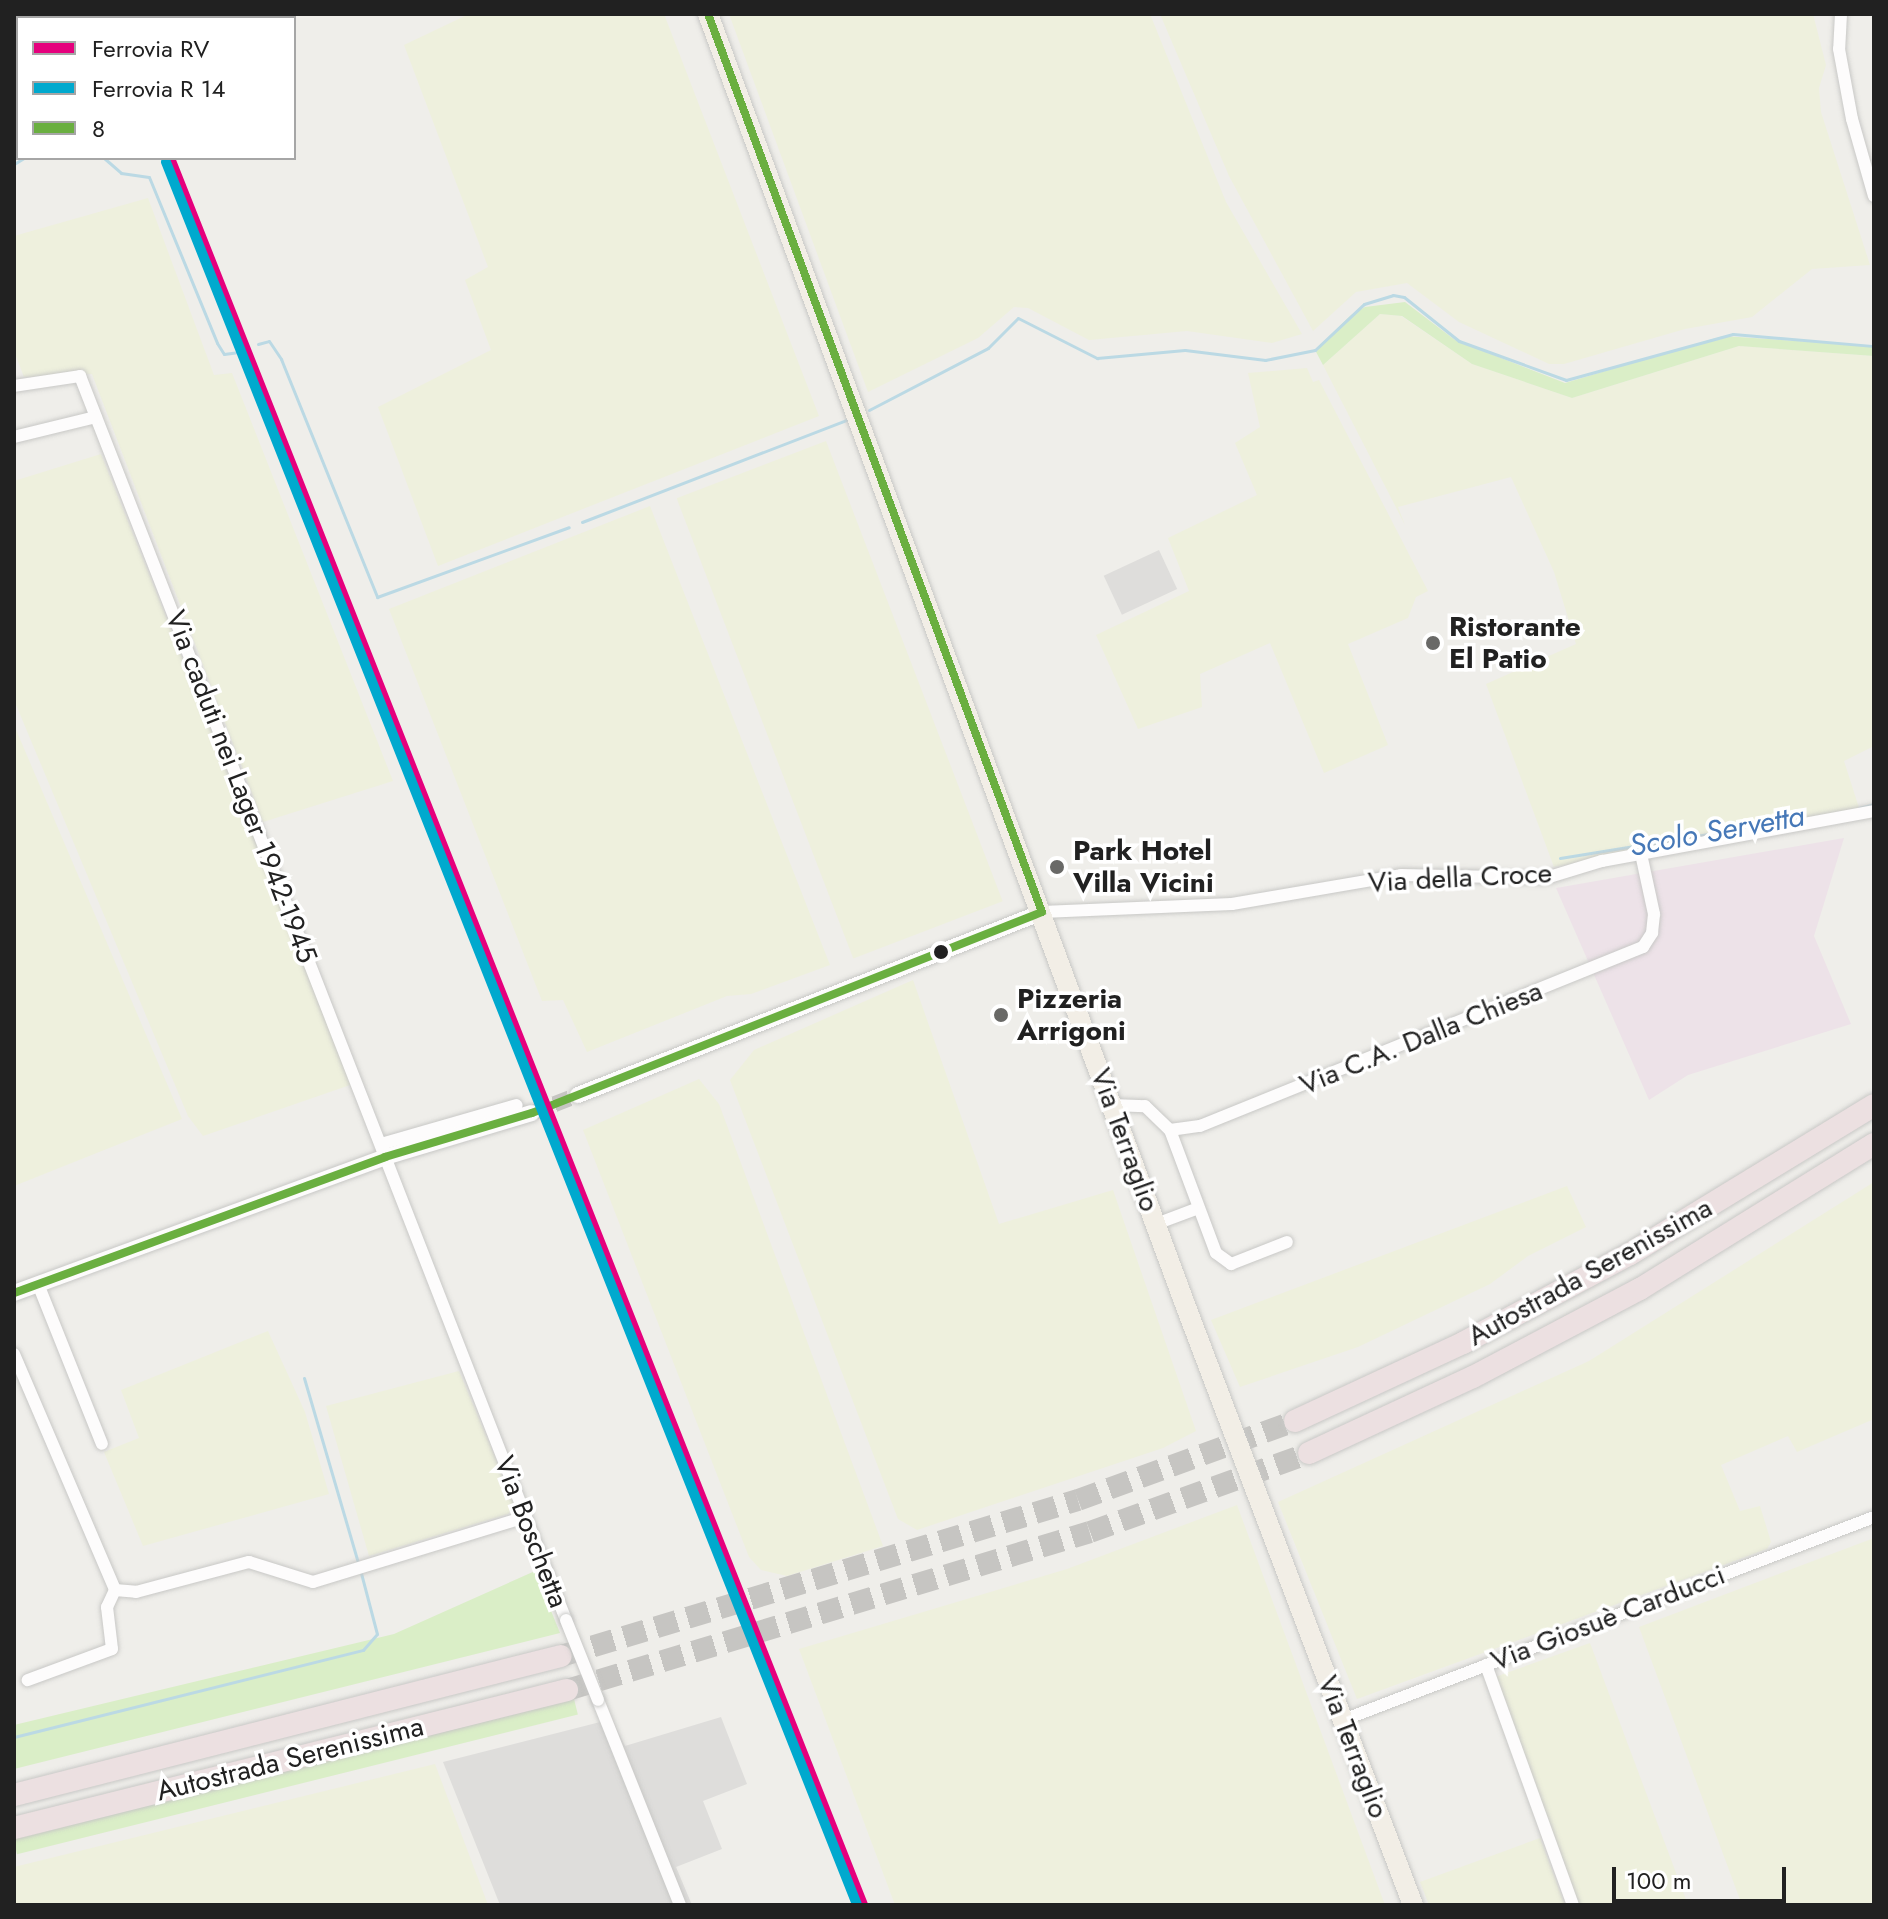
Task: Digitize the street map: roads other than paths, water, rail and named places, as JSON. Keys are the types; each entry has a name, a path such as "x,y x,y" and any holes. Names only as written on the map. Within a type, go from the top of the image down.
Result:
{"highway":[{"name":"Autostrada Serenissima","path":"1295,1421 1463,1343 1630,1254 1874,1105"},
{"name":"Autostrada Serenissima","path":"1309,1453 1473,1377 1640,1289 1874,1144"},
{"name":"Autostrada Serenissima","path":"14,1795 561,1656"},
{"name":"Autostrada Serenissima","path":"14,1828 567,1690"}],"main road":[{"name":"Via Terraglio","path":"708,14 1156,1224 1413,1905"}],"street":[{"path":"1841,14 1839,49 1849,105 1874,196"},
{"name":"Via caduti nei Lager 1942-1945","path":"14,386 80,376 383,1151"},
{"path":"14,437 96,417"},
{"name":"Via della Croce","path":"1042,912 1232,904 1401,875 1546,878 1641,854 1874,811"},
{"name":"Via C.A. Dalla Chiesa","path":"1170,1130 1200,1126 1252,1107 1643,947 1652,933 1654,914 1641,854"},
{"path":"578,1095 1042,912"},
{"path":"1112,1105 1138,1104 1170,1130 1196,1209 1216,1253 1231,1264 1287,1242"},
{"path":"14,1293 383,1151 525,1109"},
{"name":"Via Boschetta","path":"383,1151 680,1905"},
{"path":"1156,1224 1196,1209"},
{"path":"38,1284 102,1444"},
{"path":"14,1354 115,1590 107,1607 115,1636 112,1649 28,1680"},
{"path":"115,1590 136,1592 249,1562 302,1582 360,1568 526,1517"},
{"name":"Via Giosuè Carducci","path":"1343,1720 1874,1517"},
{"path":"1486,1665 1573,1905"}],"waterway":[{"path":"14,164 21,160"},
{"path":"106,160 121,173 149,177 217,343 224,354 239,352"},
{"path":"869,410 988,348 1018,318 1097,358 1185,350 1265,360 1315,350 1364,304 1393,295 1404,297 1459,341 1566,380 1733,334 1874,346"},
{"path":"258,344 269,341 281,359 377,597 569,527"},
{"path":"582,522 846,420"},
{"name":"Scolo Servetta","path":"1859,808 1874,804"},
{"name":"Scolo Servetta","path":"1560,858 1789,821"},
{"path":"304,1378 359,1566"},
{"path":"14,1737 363,1650 377,1634 361,1573"}],"tunnel":[{"path":"532,1113 578,1095"},
{"path":"561,1656 1078,1500 1295,1421"},
{"path":"567,1690 1090,1532 1309,1453"}],"rail line":[{"name":"RV","path":"171,160 863,1905"}],"place":[{"name":"Ristorante El Patio","path":"1433,643"},
{"name":"Park Hotel Villa Vicini","path":"1057,867"},
{"name":"Pizzeria Arrigoni","path":"1001,1015"}]}
